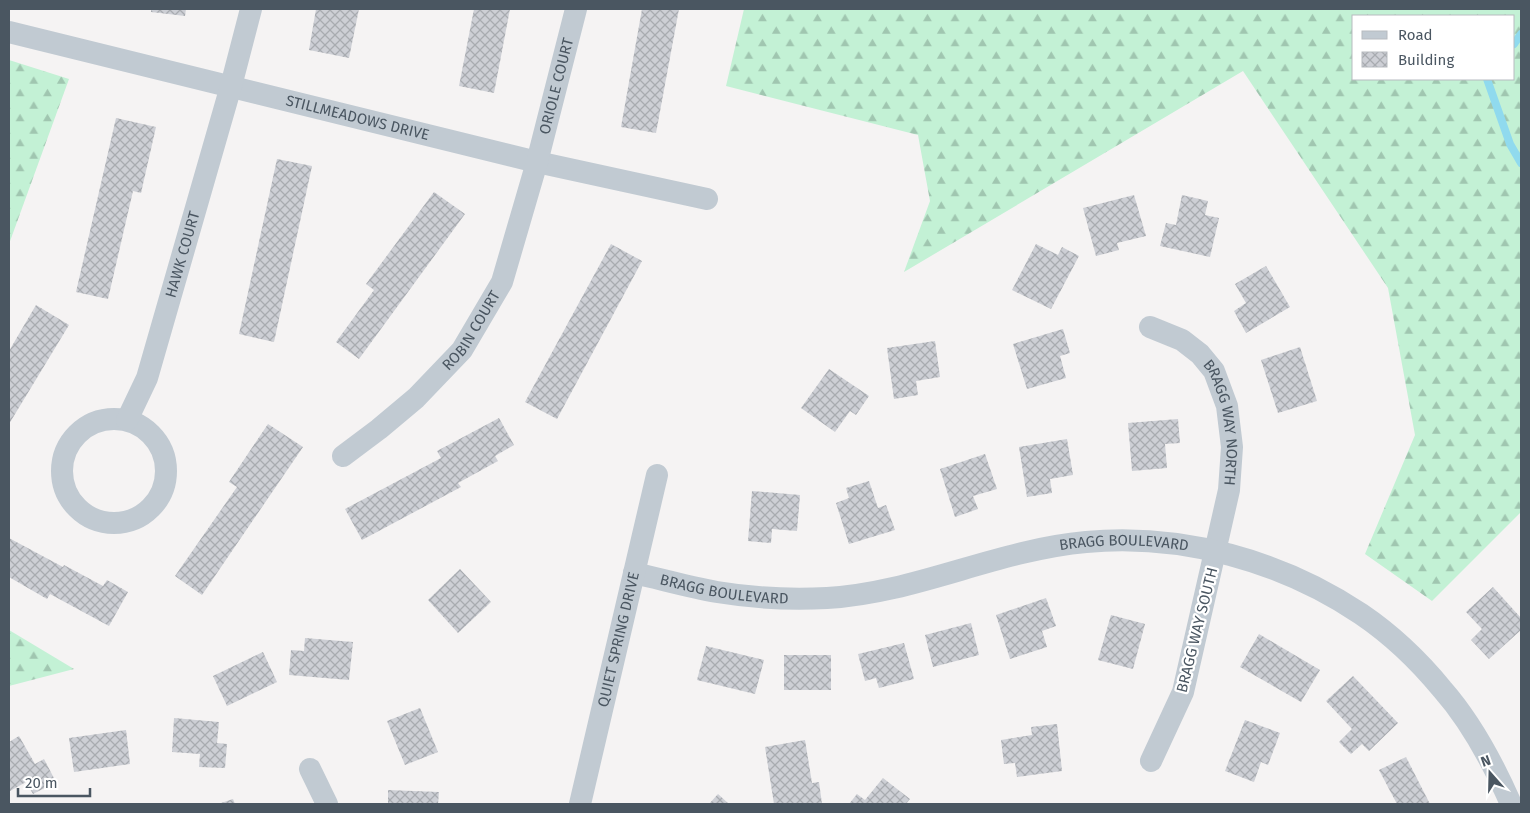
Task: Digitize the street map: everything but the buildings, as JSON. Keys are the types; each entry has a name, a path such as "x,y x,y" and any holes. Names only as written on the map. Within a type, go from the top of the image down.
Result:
{"street":[{"name":"HAWK COURT","path":"127,420 147,378 231,86 251,9"},
{"name":"ORIOLE COURT","path":"537,162 576,9"},
{"name":"STILLMEADOWS DRIVE","path":"9,32 537,162 707,198"},
{"name":"ROBIN COURT","path":"342,456 379,429 416,398 462,350 502,282 537,162"},
{"name":"BRAGG WAY NORTH","path":"1150,327 1182,340 1200,354 1214,371 1227,406 1232,447 1229,490 1215,552"},
{"path":"110,419 127,420 142,426 154,437 163,450 166,482 160,497 149,509 136,518 120,522 104,522 89,516 76,506 67,492 63,476 64,460 70,444 80,431 94,423 110,419"},
{"name":"QUIET SPRING DRIVE","path":"580,804 657,475"},
{"name":"BRAGG BOULEVARD","path":"634,573 716,592 770,598 827,598 882,590 1026,552 1086,542 1142,541 1180,544 1215,552 1256,563 1298,579 1362,615 1394,639 1444,690 1471,727 1494,765 1512,804"},
{"name":"BRAGG WAY SOUTH","path":"1151,761 1183,692 1215,552"},
{"path":"310,769 327,804"}],"green space":[{"path":"744,9 1521,9 1521,512 1432,601 1365,554 1415,435 1388,288 1243,71 904,272 930,201 918,135 726,86"},
{"path":"9,60 69,79 9,244"},
{"path":"9,630 74,669 9,686"}],"waterway":[{"path":"1515,43 1521,34"},
{"path":"1487,80 1510,144 1521,163"}]}
